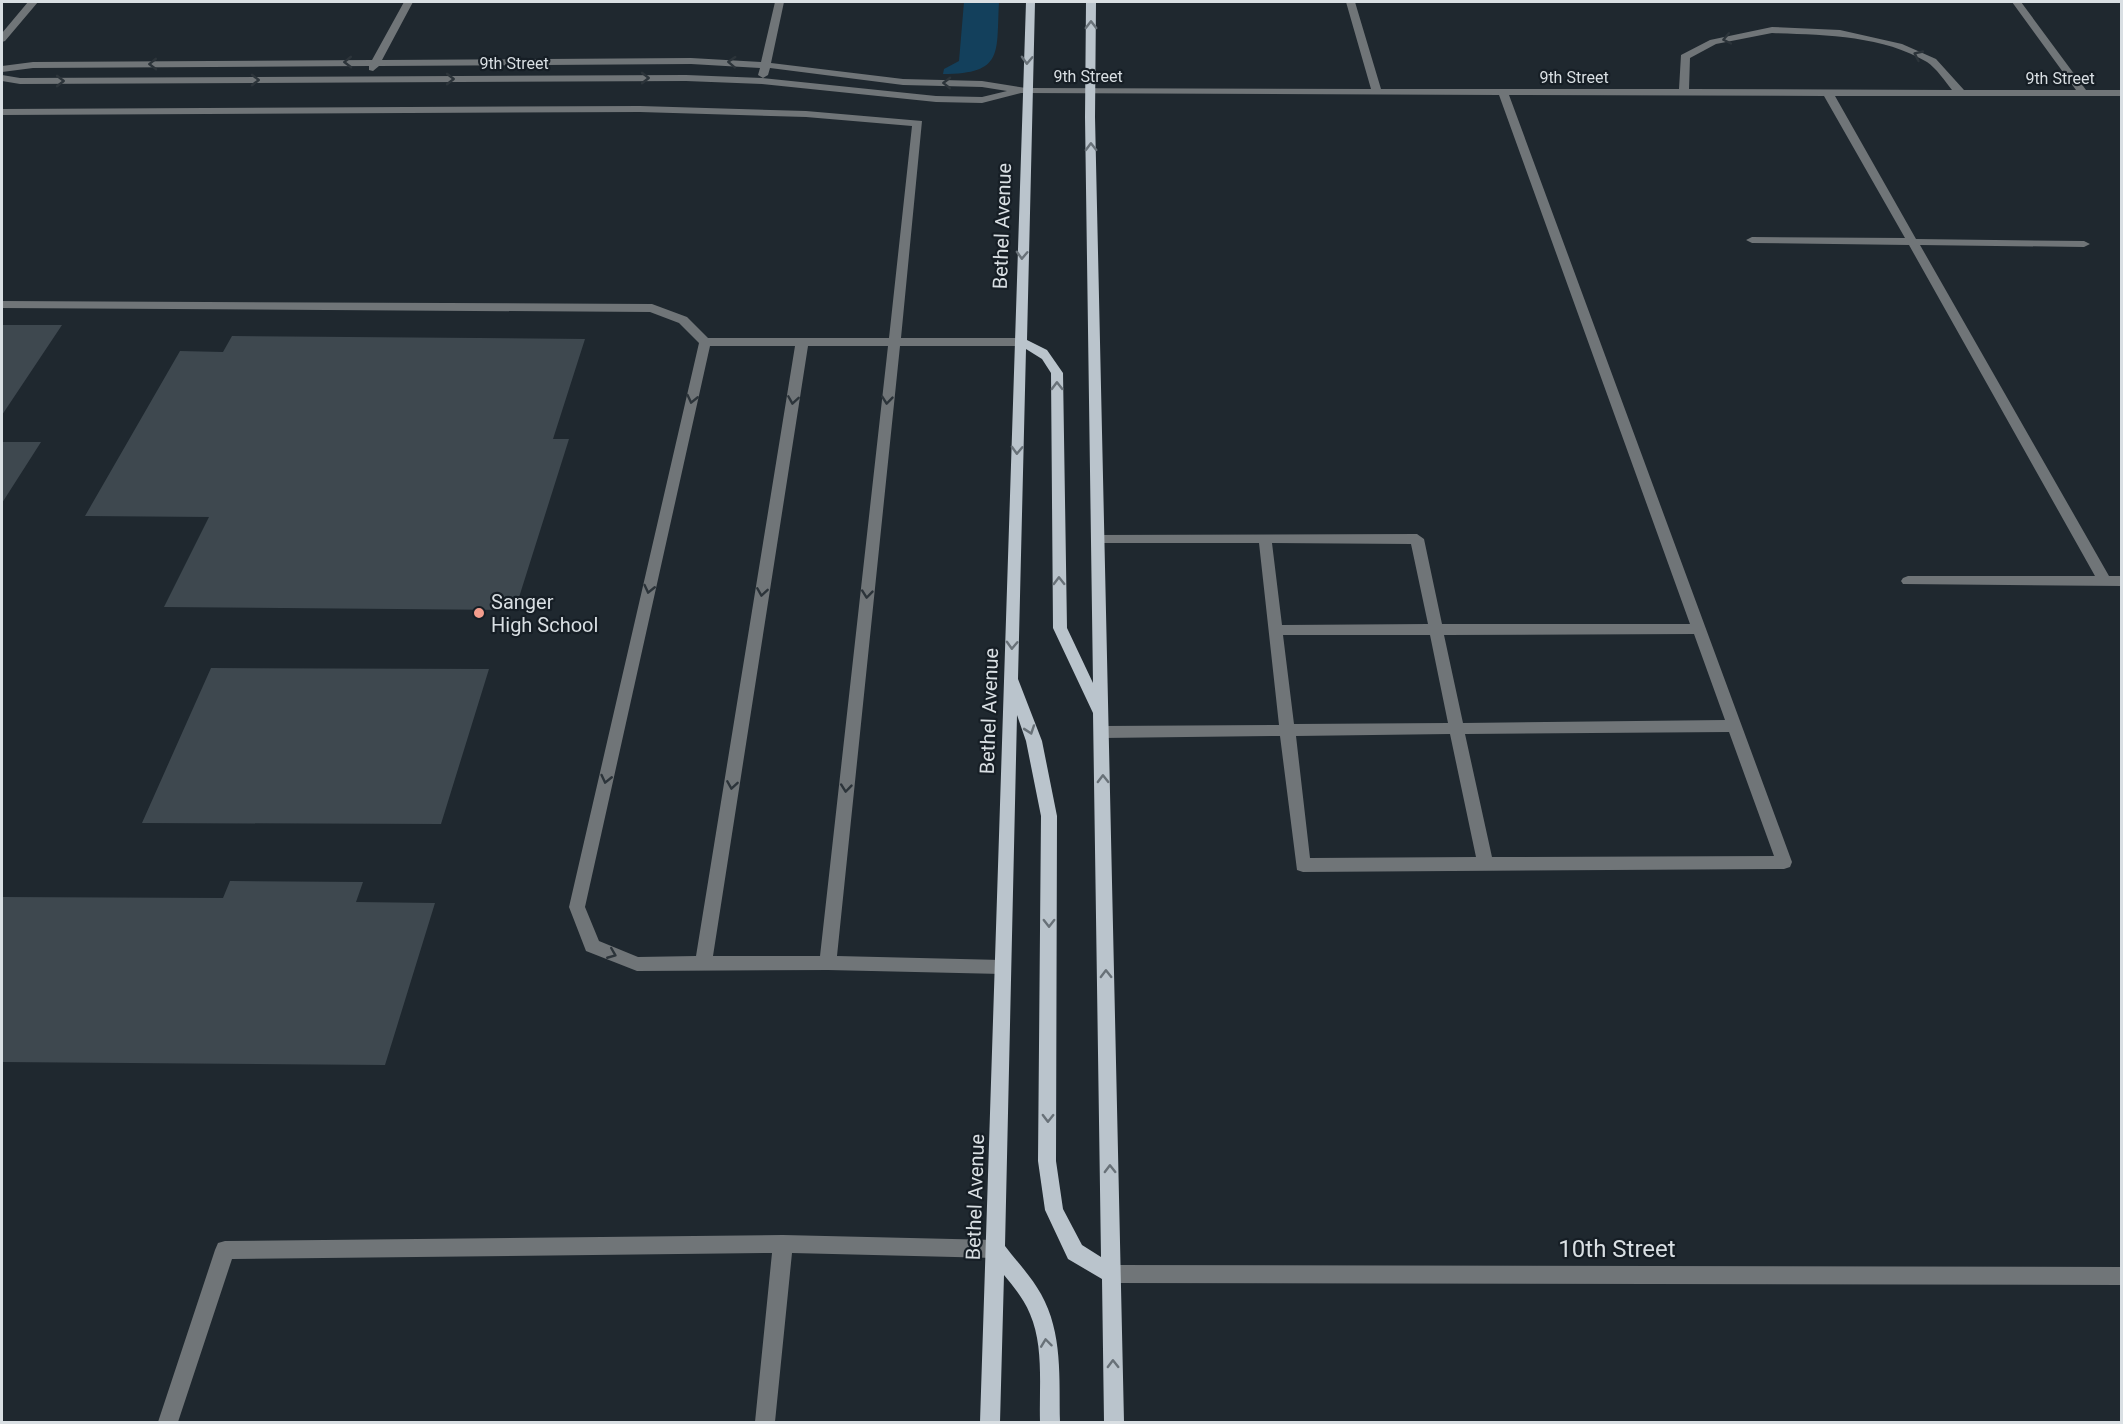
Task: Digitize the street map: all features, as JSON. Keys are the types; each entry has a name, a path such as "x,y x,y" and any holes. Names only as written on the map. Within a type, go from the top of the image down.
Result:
{"main road":[{"name":"Bethel Avenue","path":"990,1422 1030,2"},
{"path":"1091,2 1100,714 1114,1422"},
{"path":"1020,342 1038,348 1051,359 1057,374 1060,628 1100,714"},
{"path":"1011,675 1034,741 1049,816 1047,1161 1054,1210 1075,1252 1112,1274"},
{"path":"994,1249 1028,1290 1043,1320 1049,1368 1050,1422"}],"street":[{"path":"2,39 33,2"},
{"path":"368,79 408,2"},
{"path":"762,81 780,2"},
{"path":"1351,2 1377,92"},
{"path":"2017,2 2083,93"},
{"path":"1684,92 1685,57 1713,42 1772,30 1840,33 1899,46 1932,61 1961,93"},
{"name":"9th Street","path":"2,69 33,65 691,61 766,65 903,82 982,84 1026,91 2118,93"},
{"name":"9th Street","path":"2,78 20,81 686,78 762,81 881,96 982,100 1026,91"},
{"path":"1265,538 1303,865 1784,862 1503,92"},
{"path":"1828,93 2105,581"},
{"path":"2118,93 2121,104"},
{"path":"2,112 640,110 806,114 918,123 828,963"},
{"path":"1752,240 2084,244"},
{"path":"2,304 652,308 683,320 705,342 1020,342"},
{"path":"705,342 577,906 592,946 637,964 828,963 1002,966"},
{"path":"703,964 802,342"},
{"path":"1098,538 1417,539 1485,864"},
{"path":"1908,581 2121,581"},
{"path":"1275,630 1699,629"},
{"path":"1102,732 1734,726"},
{"path":"168,1422 225,1250 783,1244 994,1249"},
{"path":"765,1422 783,1244"},
{"name":"10th Street","path":"1112,1274 2121,1276"}],"shaded area":[{"path":"964,2 999,2 996,47 993,57 977,70 943,74 944,69 959,61"}],"building":[{"path":"2,325 62,325 2,415"},
{"path":"232,336 585,339 553,439 569,439 515,610 164,607 209,517 85,516 180,351 223,352"},
{"path":"2,442 41,442 2,503"},
{"path":"211,668 489,669 441,824 142,823"},
{"path":"230,881 363,882 356,902 435,903 385,1065 2,1062 2,897 223,898"}],"place":[{"name":"Sanger High School","path":"479,613"}]}
